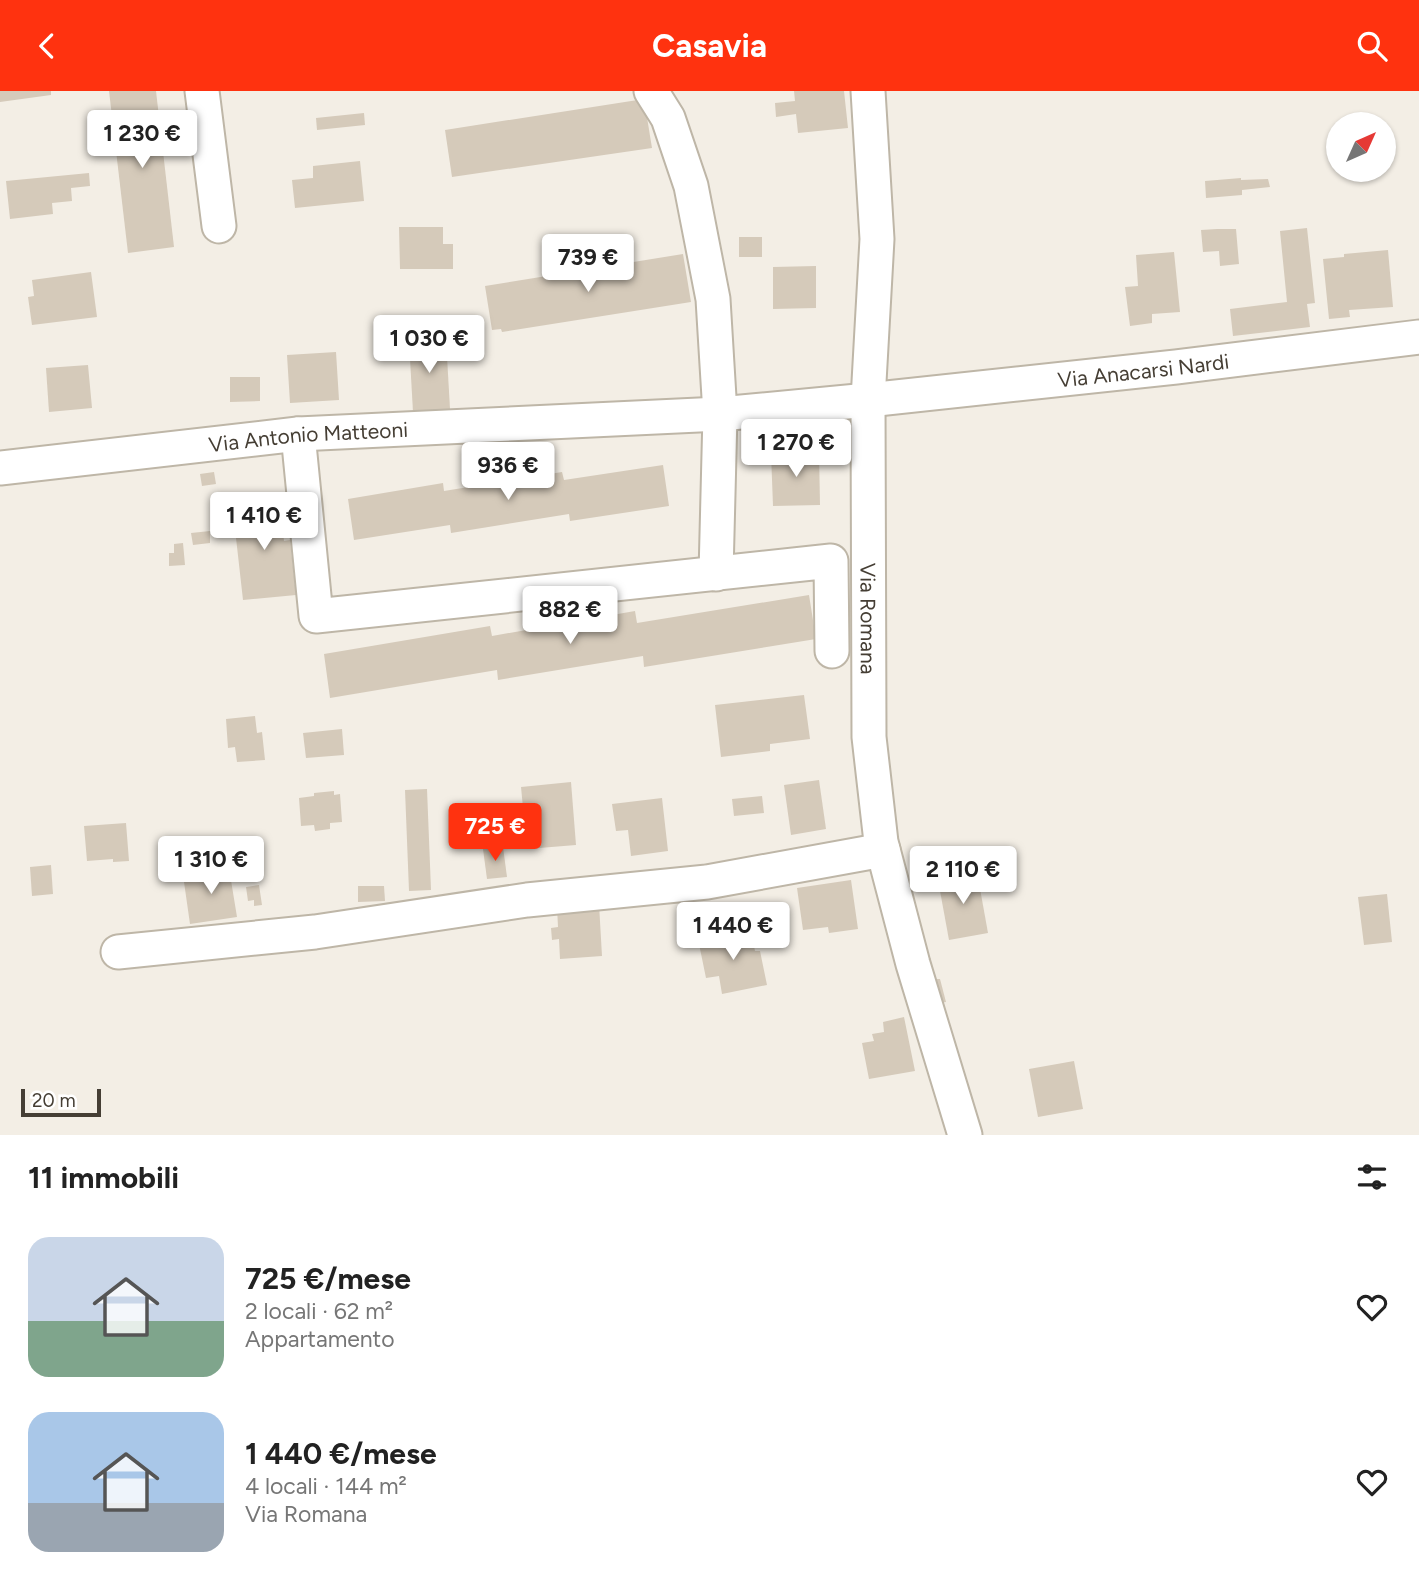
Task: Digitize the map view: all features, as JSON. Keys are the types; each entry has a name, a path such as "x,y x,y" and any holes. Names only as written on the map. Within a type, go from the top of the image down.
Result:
{"street":[{"path":"202,91 219,226"},
{"path":"651,91 668,118 691,186 713,299 720,414 716,573"},
{"name":"Via Romana","path":"868,91 877,240 868,400 869,737 883,850 913,964 965,1135"},
{"name":"Via Anacarsi Nardi","path":"868,400 1163,369 1419,337"},
{"name":"Via Antonio Matteoni","path":"0,468 298,434 720,414 868,400"},
{"path":"298,434 316,616 831,561 832,651"},
{"path":"118,952 315,932 527,900 707,882 883,850"}],"building":[{"path":"0,91 51,91 51,95 0,102"},
{"path":"109,91 156,91 174,247 128,253"},
{"path":"794,91 844,91 848,128 798,133 796,114 776,117 775,103 795,101"},
{"path":"644,99 652,148 452,177 445,130"},
{"path":"364,113 365,125 317,130 316,118"},
{"path":"360,161 364,201 295,208 292,180 313,178 313,166"},
{"path":"89,173 90,186 71,188 72,201 52,203 53,214 10,219 6,181"},
{"path":"1268,179 1270,187 1242,190 1242,195 1206,198 1205,181"},
{"path":"399,227 443,227 443,244 453,244 453,269 400,269"},
{"path":"1307,228 1315,303 1307,304 1310,327 1233,336 1230,309 1287,302 1280,231"},
{"path":"1236,229 1239,264 1220,266 1219,251 1203,252 1201,230"},
{"path":"739,237 762,237 762,257 739,257"},
{"path":"1388,250 1393,307 1349,310 1350,317 1329,319 1323,259"},
{"path":"1174,252 1180,312 1152,314 1152,323 1130,326 1125,287 1138,286 1136,255"},
{"path":"683,254 691,302 502,332 501,329 492,330 485,286"},
{"path":"816,266 816,308 773,309 773,267"},
{"path":"91,272 97,317 32,325 28,297 34,296 32,280"},
{"path":"446,339 450,409 413,412 409,341"},
{"path":"336,352 339,400 290,403 287,355"},
{"path":"88,365 92,408 49,412 46,368"},
{"path":"230,377 260,377 260,401 230,402"},
{"path":"819,452 820,505 773,506 771,453"},
{"path":"663,465 669,506 570,521 569,514 451,533 450,525 354,540 348,499 443,483 444,491 562,472 564,480"},
{"path":"214,472 216,484 202,486 200,474"},
{"path":"279,499 284,541 290,540 296,595 243,600 235,529 239,528 237,504"},
{"path":"210,531 210,543 193,545 191,533"},
{"path":"183,543 185,565 169,566 169,553 174,553 174,544"},
{"path":"809,595 816,639 644,667 643,656 498,680 497,670 330,698 324,654 490,626 492,636 635,611 637,623"},
{"path":"804,695 810,739 770,744 770,751 721,757 715,705"},
{"path":"255,716 257,733 262,732 265,760 237,762 235,747 228,748 226,719"},
{"path":"342,729 344,755 306,758 303,733"},
{"path":"819,780 826,829 791,835 784,785"},
{"path":"571,782 576,845 527,849 521,787"},
{"path":"427,789 431,890 409,891 405,790"},
{"path":"334,791 334,795 340,794 342,822 330,823 330,829 315,831 314,825 301,826 299,798"},
{"path":"762,796 764,813 734,816 732,799"},
{"path":"662,798 668,851 631,856 628,830 616,831 612,804"},
{"path":"126,823 129,861 87,861 84,826"},
{"path":"503,847 507,877 487,879 483,849"},
{"path":"228,862 237,917 190,924 184,882 195,880 195,875 212,872 211,865"},
{"path":"51,865 53,894 32,896 30,867"},
{"path":"977,872 988,933 949,940 938,880"},
{"path":"851,880 858,929 829,933 828,927 803,930 797,888"},
{"path":"259,885 262,905 254,906 254,900 248,901 246,887"},
{"path":"358,886 384,886 385,901 358,902"},
{"path":"1387,894 1392,942 1364,945 1358,897"},
{"path":"599,904 602,956 560,959 559,939 552,940 551,928 558,927 557,907"},
{"path":"736,932 738,939 752,936 755,951 760,951 767,985 722,994 719,976 706,978 698,939"},
{"path":"930,979 940,979 946,1002 939,1003"},
{"path":"904,1017 915,1071 869,1079 862,1043 874,1041 872,1034 884,1032 883,1022"},
{"path":"1074,1061 1083,1109 1038,1117 1029,1069"}]}
